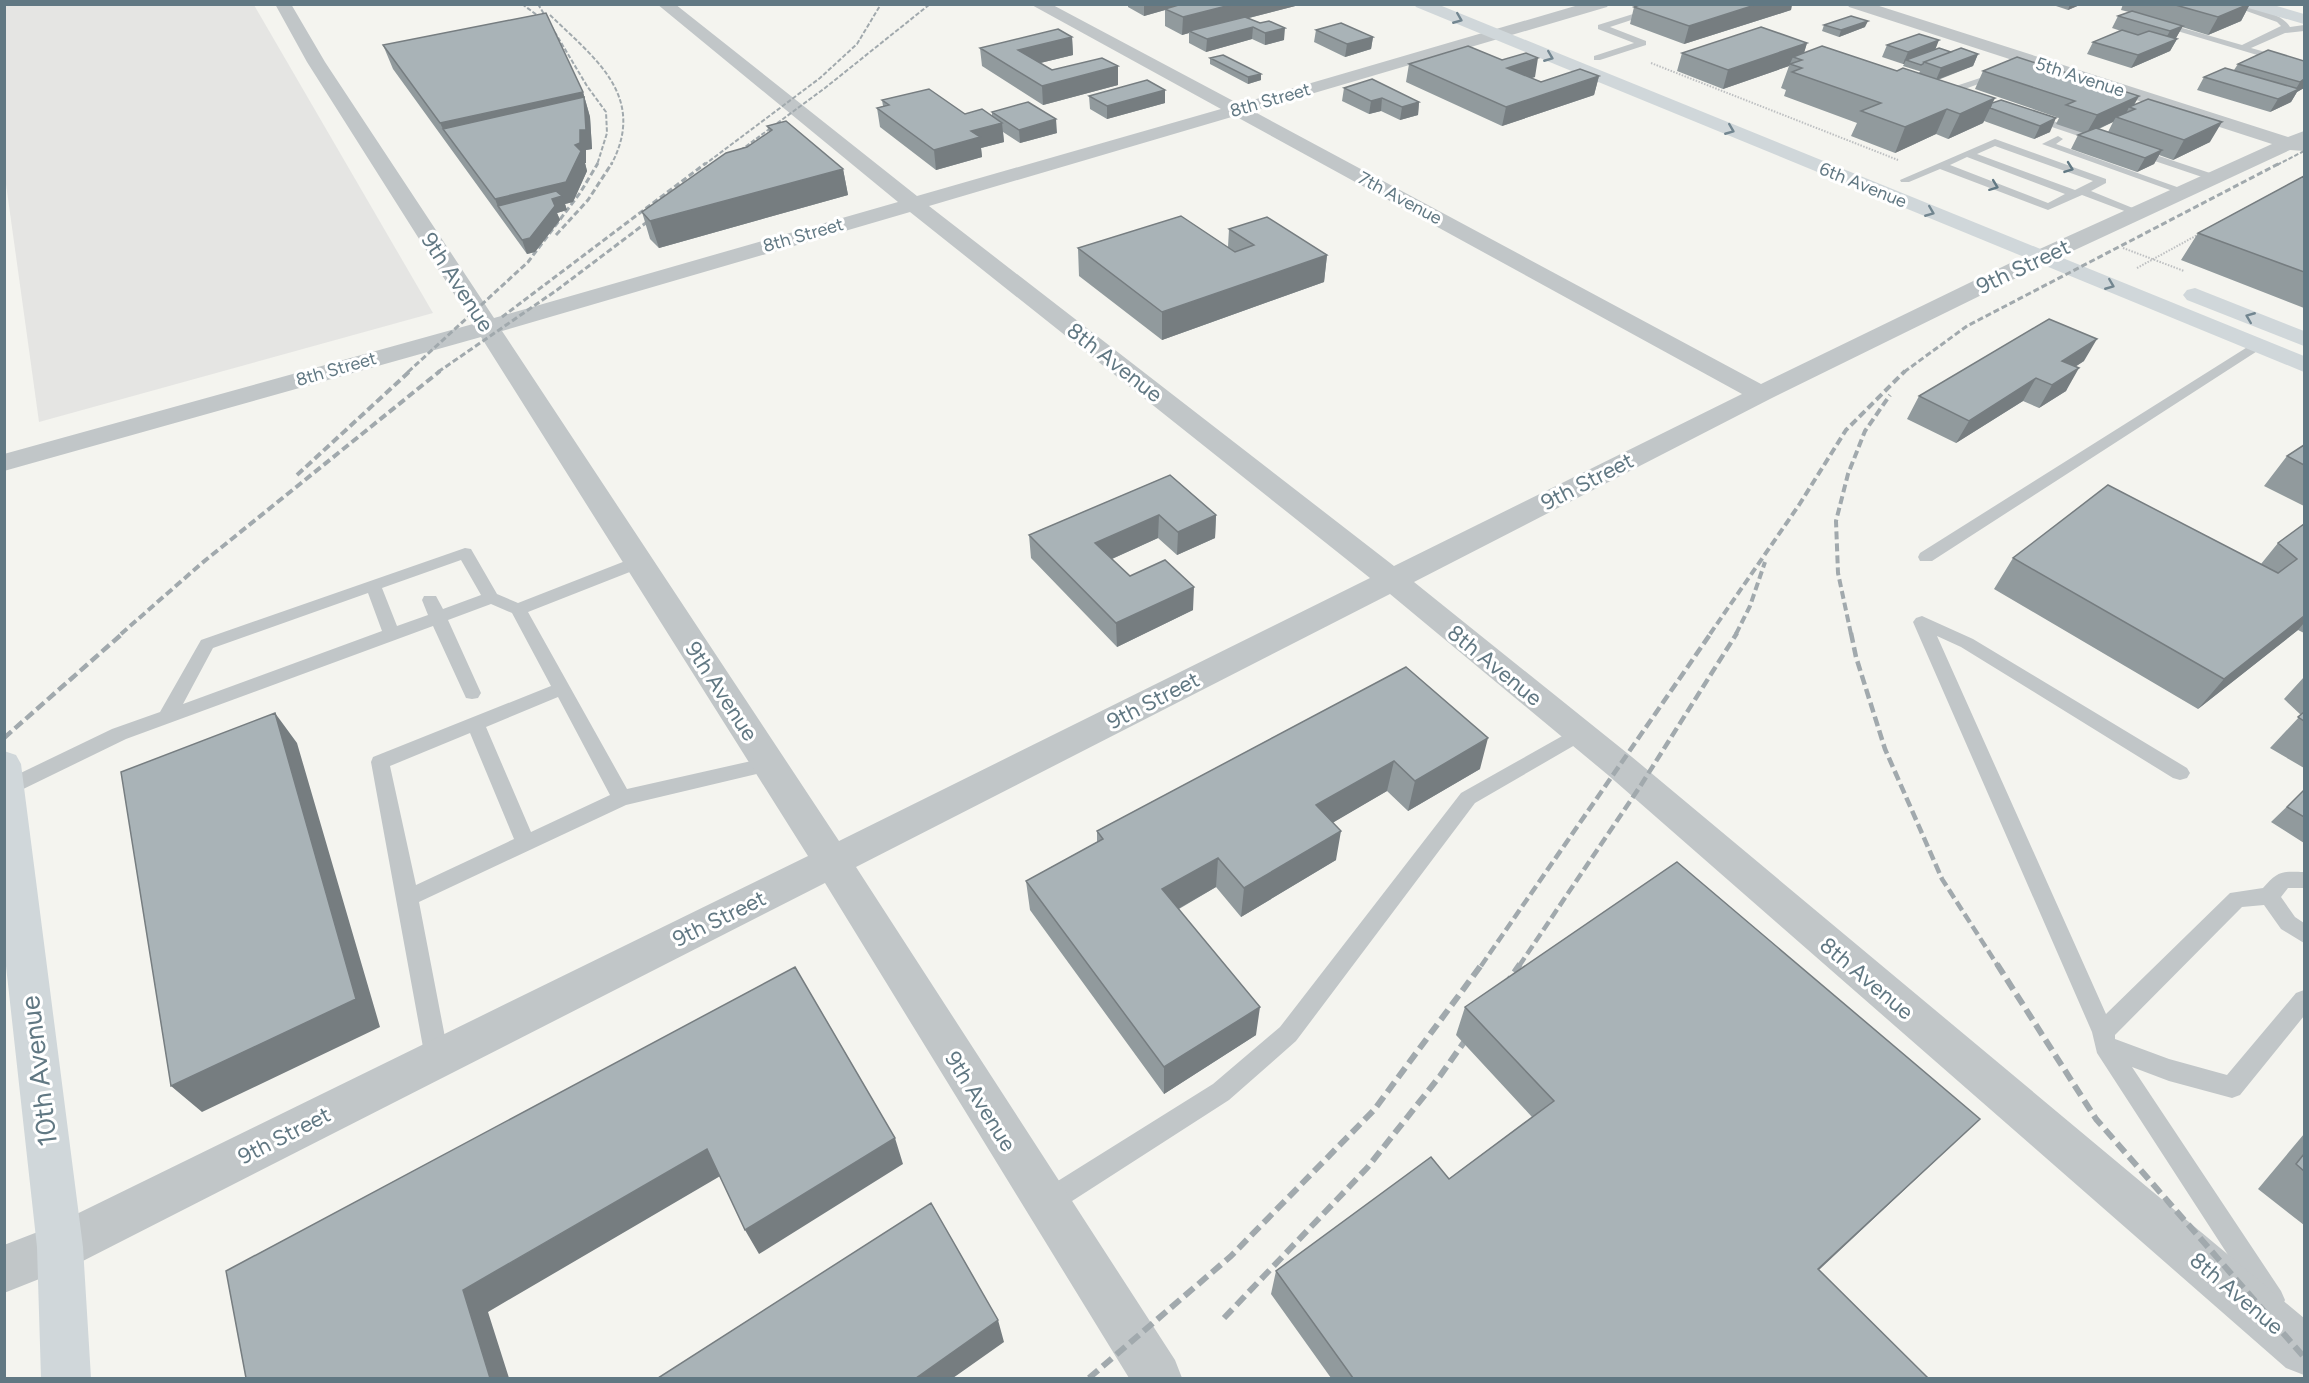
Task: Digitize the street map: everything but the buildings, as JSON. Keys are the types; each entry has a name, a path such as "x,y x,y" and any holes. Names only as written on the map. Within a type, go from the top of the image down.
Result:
{"main road":[{"name":"6th Avenue","path":"1422,4 2051,246 2090,254"},
{"name":"6th Avenue","path":"1464,4 1861,163"},
{"path":"2251,4 2304,19"},
{"path":"2284,4 2304,10"},
{"name":"6th Avenue","path":"1883,171 1927,189"},
{"name":"6th Avenue","path":"2051,246 2107,284 2304,365"},
{"path":"2175,288 2304,339"},
{"name":"10th Avenue","path":"5,776 60,1247 66,1378"}],"street":[{"name":"9th Avenue","path":"283,4 316,62 832,862 1157,1378"},
{"name":"8th Avenue","path":"665,4 912,203 1391,579 1580,734 2304,1350"},
{"name":"7th Avenue","path":"1038,4 1761,394"},
{"name":"5th Avenue","path":"1855,4 2037,63 2300,143"},
{"name":"8th Street","path":"4,463 488,327 1495,34 1521,27 1596,15"},
{"name":"9th Street","path":"4,1269 60,1247 832,862 2051,246 2139,213 2300,143"}],"lane":[{"path":"1598,58 1642,43 1601,27 1596,15 1676,4"},
{"path":"2231,4 2280,20 2286,26 2283,30"},
{"path":"2142,19 2304,65"},
{"path":"2243,48 2283,30 2304,28"},
{"path":"1978,99 1955,91 1956,88 2037,63"},
{"path":"2023,114 2114,144"},
{"path":"2058,139 2047,144 2185,192"},
{"path":"1905,180 1940,165 1968,154 1995,142 2102,181 2048,207 1940,165"},
{"path":"2126,148 2215,178"},
{"path":"1968,154 2139,213"},
{"path":"1926,557 2257,345"},
{"path":"166,717 207,644 373,586 419,575 465,553 490,598 518,609 622,798"},
{"path":"518,609 639,562"},
{"path":"373,586 392,634"},
{"path":"5,776 490,598"},
{"path":"430,600 472,693"},
{"path":"2180,773 1967,642 1922,622 2104,1039 2304,1350"},
{"path":"437,1059 408,898 380,762 480,718 563,688"},
{"path":"480,718 525,843"},
{"path":"1045,1203 1221,1092 1288,1034 1468,798 1580,734"},
{"path":"408,898 622,798 769,764"},
{"path":"2104,1039 2236,899 2269,896 2283,880 2304,880"},
{"path":"2269,896 2288,923 2304,934"},
{"path":"2104,1039 2169,1070 2232,1087 2304,1000"}],"path":[{"path":"2107,284 2203,231"}],"shaded area":[{"path":"4,5 254,5 433,313 39,422 5,177"}],"railway":[{"path":"522,4 545,21"},
{"path":"538,4 587,86 606,112 607,133 597,164"},
{"path":"704,165 820,78 857,44 881,4"},
{"path":"730,158 825,88 930,4"},
{"path":"550,15 598,63 611,80 620,99 623,118 621,141 612,164"},
{"path":"2277,165 2304,151"},
{"path":"502,317 706,163"},
{"path":"1904,372 1967,326 2280,163"},
{"path":"408,372 528,262 580,193 597,164"},
{"path":"556,235 588,200 612,164"},
{"path":"438,372 557,290 659,213"},
{"path":"297,475 410,371"},
{"path":"121,634 202,563 440,371"},
{"path":"1710,634 1799,505 1846,430 1904,372"},
{"path":"1851,634 1838,573 1836,521 1848,474 1865,431 1890,395"},
{"path":"1736,634 1750,606 1765,562"},
{"path":"4,738 123,633"},
{"path":"1481,966 1711,633"},
{"path":"1519,966 1641,785 1737,633"},
{"path":"1851,633 1856,657 1885,749 1942,879 1998,966"},
{"path":"1089,1378 1231,1256 1374,1110 1482,964"},
{"path":"1504,987 1520,964"},
{"path":"1997,964 2096,1119 2304,1357"},
{"path":"1224,1318 1367,1168 1440,1076 1474,1028"}]}
